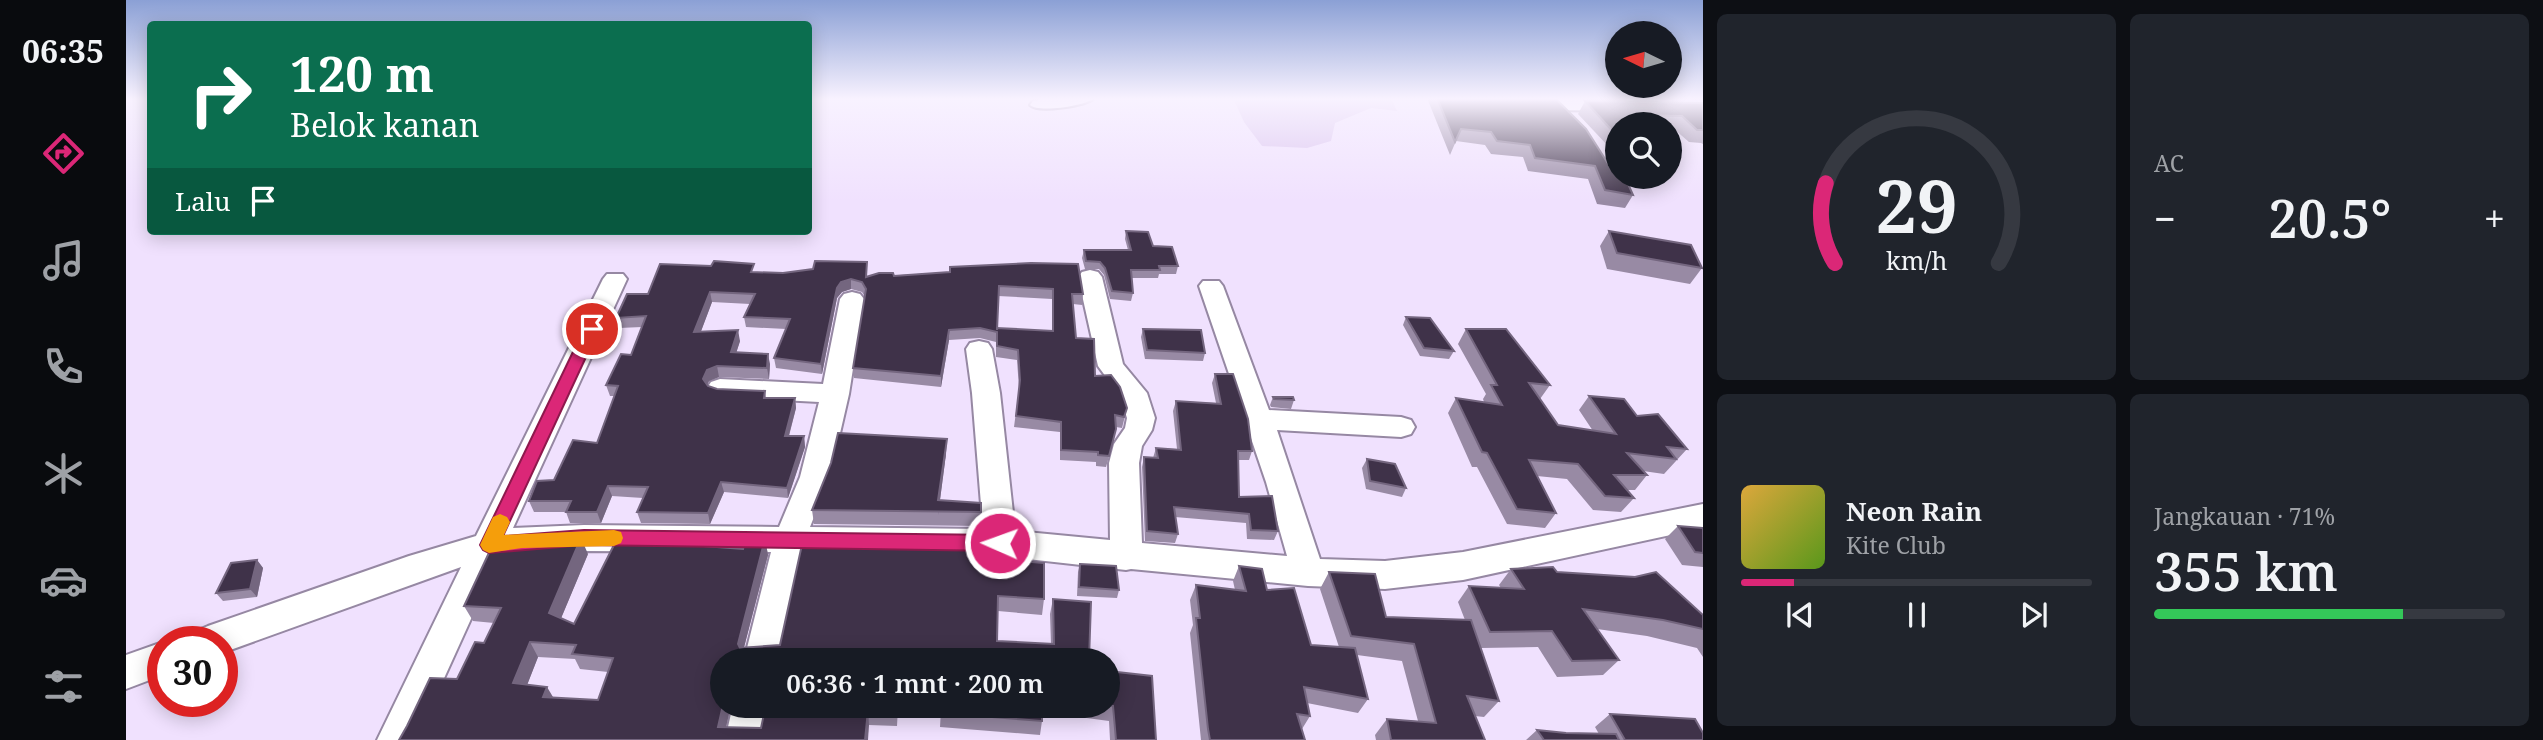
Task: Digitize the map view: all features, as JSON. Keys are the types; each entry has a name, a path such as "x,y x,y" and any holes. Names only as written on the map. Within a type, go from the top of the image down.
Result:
{"street":[{"path":"1090,276 1111,366 1133,393 1141,418 1138,430 1128,444 1124,463 1126,556"},
{"path":"396,740 615,279"},
{"path":"1211,286 1281,482 1308,572"},
{"path":"765,648 790,538 815,477 835,394 852,299"},
{"path":"979,349 986,393 1000,543"},
{"path":"720,388 835,394"},
{"path":"1257,419 1401,427"},
{"path":"238,631 409,570 489,545 584,538 790,538 1000,543 1308,572 1385,575 1463,566 1703,516"},
{"path":"126,672 147,665"},
{"path":"744,740 749,718"}],"shaded area":[{"path":"1252,133 1333,133 1331,141 1307,148 1262,146"}],"building":[{"path":"1451,133 1459,133 1455,142"},
{"path":"1491,133 1588,133 1605,159 1605,189 1630,189 1633,195 1605,190 1595,166 1535,158 1530,145 1497,141"},
{"path":"1126,231 1148,232 1153,246 1172,247 1178,266 1159,266 1160,270 1131,270 1133,293 1112,291 1105,268 1100,262 1086,261 1084,250 1131,250"},
{"path":"1609,231 1691,245 1702,268 1617,253"},
{"path":"714,261 754,264 751,272 783,273 813,269 815,261 867,262 866,277 879,273 893,273 894,276 950,272 950,267 1031,263 1078,264 1083,294 1072,294 1076,338 1094,339 1095,376 1111,375 1120,387 1127,408 1124,417 1115,415 1116,429 1109,456 1098,455 1098,452 1061,450 1061,422 1016,416 1020,380 1018,350 997,346 997,332 980,328 949,330 941,376 853,368 866,289 862,282 851,279 841,282 837,288 821,364 774,358 790,319 744,317 755,294 710,292 694,332 738,330 731,352 768,354 767,368 717,366 707,370 703,379 708,386 717,389 765,391 764,398 795,398 785,436 804,436 787,488 721,482 708,513 637,512 648,487 608,486 597,512 566,512 571,501 529,501 537,481 554,480 573,440 597,443 618,386 606,385 621,354 631,355 646,316 616,318 627,294 648,294 660,264 711,266","holes":["999,286 1053,289 1053,331 997,328"]},
{"path":"1406,317 1430,318 1454,351 1424,348"},
{"path":"1143,329 1201,330 1205,353 1147,350"},
{"path":"1466,329 1506,329 1550,385 1529,383 1558,425 1616,434 1589,396 1624,399 1637,416 1658,414 1687,449 1667,447 1676,459 1627,453 1647,475 1614,475 1634,498 1605,496 1578,464 1529,460 1556,513 1517,509 1487,453 1482,452 1456,398 1502,405 1491,385 1497,385"},
{"path":"1215,374 1233,374 1248,419 1252,451 1238,451 1239,497 1272,496 1278,531 1251,530 1249,514 1174,507 1178,534 1147,531 1144,457 1158,458 1156,448 1181,450 1176,401 1221,404"},
{"path":"1273,397 1293,397 1294,400 1274,399"},
{"path":"838,433 947,439 938,500 981,503 981,512 812,510 831,463"},
{"path":"1367,459 1395,464 1406,488 1370,481"},
{"path":"1678,526 1703,528 1703,553 1695,552"},
{"path":"581,538 549,613 574,624 616,541 621,542 623,538 666,538 664,543 743,549 746,539 765,539 738,644 740,648 710,648 710,718 720,718 718,727 761,728 763,718 867,718 865,740 399,740 430,678 457,679 475,642 484,643 501,608 464,606 494,542","holes":["530,642 576,645 572,654 613,658 598,700 543,697 547,687 513,683"]},
{"path":"803,540 994,543 994,559 1044,563 1044,599 998,596 997,641 1054,644 1053,599 1091,602 1089,648 740,648 780,645"},
{"path":"257,560 250,589 216,593 231,563"},
{"path":"1080,564 1116,566 1119,590 1079,587"},
{"path":"1239,566 1262,569 1267,590 1294,588 1311,645 1355,648 1368,699 1304,687 1310,716 1297,714 1305,740 1210,740 1196,618 1200,618 1196,585 1246,591"},
{"path":"1553,567 1557,572 1635,577 1656,572 1703,615 1703,629 1663,620 1583,609 1619,660 1572,661 1552,631 1490,632 1469,586 1524,589 1511,569"},
{"path":"1329,572 1375,574 1386,617 1471,620 1499,701 1467,696 1485,740 1391,740 1387,719 1436,723 1414,644 1351,636"},
{"path":"1120,672 1152,676 1156,740 1116,740 1114,718 1120,718"},
{"path":"1610,714 1695,719 1703,733 1703,740 1625,740"},
{"path":"1004,718 1042,718 1042,721"},
{"path":"1537,730 1616,734 1619,740 1544,740"}],"slow traffic":[{"path":"500,522 489,545 522,540 614,538"}],"route":[{"path":"592,329 489,545 500,542 584,538 790,538 1000,543"}]}
